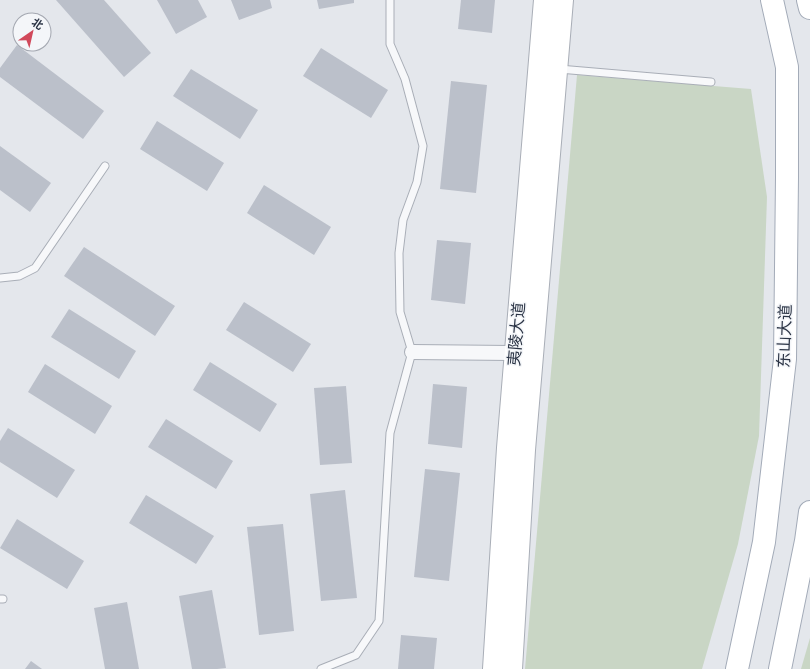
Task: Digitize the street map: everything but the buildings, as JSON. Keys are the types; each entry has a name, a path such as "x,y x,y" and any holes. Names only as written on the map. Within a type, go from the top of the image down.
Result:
{"main road":[{"name":"夷陵大道","path":"493,669 507,448 544,0"},
{"name":"夷陵大道","path":"512,669 526,450 563,0"},
{"name":"东山大道","path":"737,669 764,542 785,359 787,177 786,67 772,0"},
{"path":"808,0 810,8"},
{"path":"780,669 806,541 810,512"}],"street":[{"path":"412,352 515,352"}],"lane":[{"path":"321,669 356,655 379,621 390,433 412,352 400,312 399,252 403,220 417,182 423,146 404,79 390,44 390,0"},
{"path":"557,69 711,82"},
{"path":"0,278 19,276 35,268 105,166"}],"green space":[{"path":"577,75 751,89 767,197 759,436 738,544 702,669 525,669"},
{"path":"810,638 810,669 801,669"}]}
